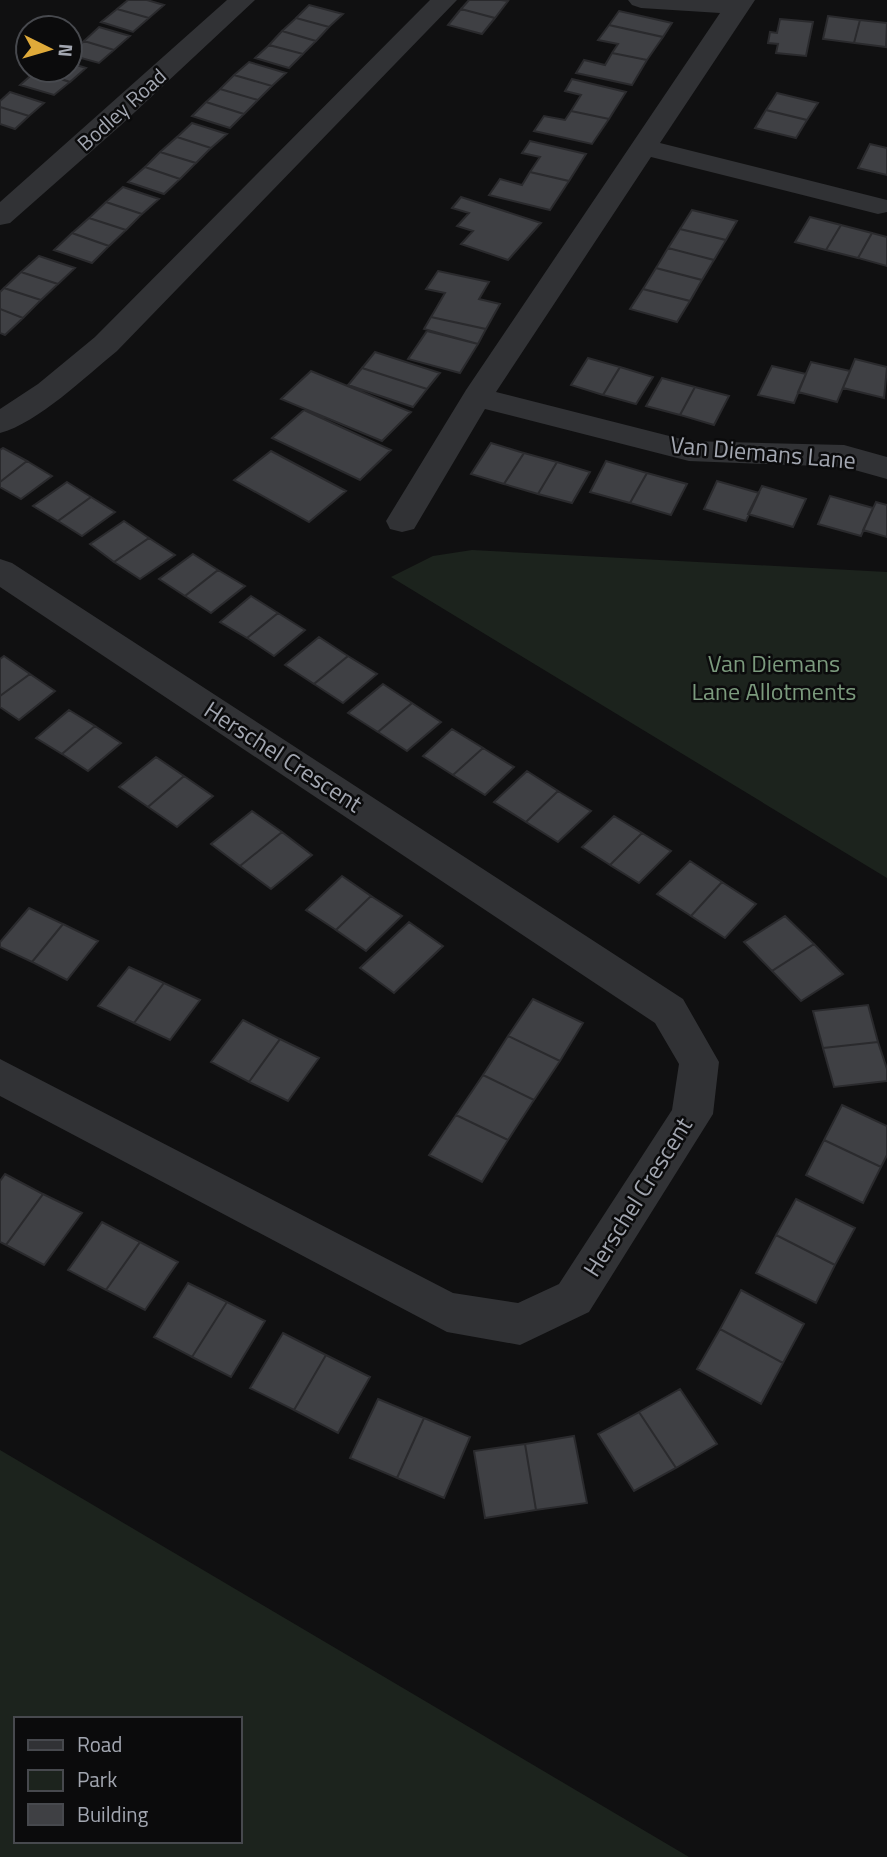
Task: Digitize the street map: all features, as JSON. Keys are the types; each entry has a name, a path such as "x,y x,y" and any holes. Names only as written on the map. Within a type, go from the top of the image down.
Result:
{"street":[{"name":"Bodley Road","path":"0,217 242,0"},
{"path":"0,423 49,391 106,344 444,0"},
{"path":"641,0 740,4"},
{"path":"402,521 477,397 740,4"},
{"path":"646,148 878,206"},
{"name":"Van Diemans Lane","path":"477,397 690,451 844,456 887,468"},
{"name":"Herschel Crescent","path":"0,571 669,1011 699,1062 692,1114 574,1298 520,1324 447,1312 0,1076"}],"green space":[{"name":"Van Diemans Lane Allotments","path":"472,550 887,572 887,878 391,577 433,556"},
{"path":"0,1450 689,1857 0,1857"}],"building":[{"path":"128,0 147,0 164,5 149,18 117,9"},
{"path":"469,0 508,1 495,18 461,9"},
{"path":"309,5 343,14 329,27 296,18"},
{"path":"117,9 149,18 133,32 101,22"},
{"path":"461,9 495,18 482,34 448,25"},
{"path":"619,11 672,23 663,37 609,25"},
{"path":"828,16 860,20 854,43 823,39"},
{"path":"296,18 329,27 316,41 282,31"},
{"path":"780,19 813,22 806,56 776,53 778,44 768,43 770,32 777,33"},
{"path":"860,20 887,23 886,47 854,43"},
{"path":"609,25 663,37 647,60 612,53 618,44 598,40"},
{"path":"99,27 130,36 114,50 84,41"},
{"path":"282,31 316,41 303,54 269,45"},
{"path":"84,41 114,50 99,63 84,59"},
{"path":"269,45 303,54 289,68 255,58"},
{"path":"612,53 647,60 632,85 576,73 584,60 605,65"},
{"path":"249,62 286,73 272,86 234,75"},
{"path":"234,75 272,86 258,100 220,89"},
{"path":"572,79 626,92 609,119 571,111 581,95 565,91"},
{"path":"21,84 68,84 54,95"},
{"path":"220,89 258,100 244,114 206,102"},
{"path":"10,92 44,103 29,116 0,107 0,101"},
{"path":"777,93 818,103 807,120 766,110"},
{"path":"206,102 244,114 230,128 192,116"},
{"path":"0,107 29,116 15,129 0,124"},
{"path":"766,110 807,120 796,138 755,128"},
{"path":"571,111 609,119 592,144 534,131 544,116 565,120"},
{"path":"192,123 227,134 211,148 177,137"},
{"path":"177,137 211,148 196,163 160,152"},
{"path":"530,141 586,154 569,181 530,172 540,157 522,153"},
{"path":"870,144 887,148 887,175 858,168"},
{"path":"160,152 196,163 180,179 145,167"},
{"path":"145,167 180,179 164,194 128,182"},
{"path":"530,172 569,181 550,210 489,195 500,179 522,185"},
{"path":"123,187 159,199 142,214 106,202"},
{"path":"461,197 541,223 508,260 461,244 473,231 457,226 469,213 452,208"},
{"path":"106,202 142,214 126,230 89,218"},
{"path":"692,210 737,221 726,240 680,229"},
{"path":"810,217 841,225 826,250 795,242"},
{"path":"89,218 126,230 109,246 72,233"},
{"path":"841,225 872,233 858,258 826,250"},
{"path":"680,229 726,240 714,260 668,248"},
{"path":"72,233 109,246 92,263 54,250"},
{"path":"872,233 887,237 887,266 858,258"},
{"path":"668,248 714,260 702,280 656,268"},
{"path":"39,256 75,268 58,284 21,272"},
{"path":"656,268 702,280 690,301 643,289"},
{"path":"438,271 489,282 479,299 500,304 486,329 431,317 445,293 426,289"},
{"path":"21,272 58,284 41,300 4,288"},
{"path":"4,288 41,300 23,318 0,309 0,292"},
{"path":"643,289 690,301 677,322 630,309"},
{"path":"0,309 23,318 5,335 0,333"},
{"path":"431,317 486,329 478,344 424,329"},
{"path":"427,331 478,344 460,373 408,359"},
{"path":"375,352 440,373 427,389 362,368"},
{"path":"588,358 620,367 603,395 571,385"},
{"path":"855,359 887,367 884,398 843,388"},
{"path":"811,362 850,371 837,402 798,392"},
{"path":"772,366 806,374 794,403 758,395"},
{"path":"620,367 653,377 636,404 603,395"},
{"path":"362,368 427,389 413,407 348,385"},
{"path":"311,371 411,412 382,441 281,399"},
{"path":"662,378 695,387 680,415 646,406"},
{"path":"695,387 729,396 714,425 680,415"},
{"path":"304,410 391,450 360,480 272,438"},
{"path":"491,443 524,453 504,484 471,474"},
{"path":"3,448 27,461 0,482 0,450"},
{"path":"271,451 346,491 309,522 234,480"},
{"path":"524,453 557,462 538,494 504,484"},
{"path":"27,461 52,476 21,499 0,487 0,482"},
{"path":"606,461 647,473 630,503 590,492"},
{"path":"557,462 590,472 572,503 538,494"},
{"path":"647,473 687,484 671,515 630,503"},
{"path":"717,481 759,493 746,521 704,509"},
{"path":"67,482 91,497 58,521 33,506"},
{"path":"762,486 806,499 793,527 748,514"},
{"path":"830,496 873,508 861,536 818,524"},
{"path":"91,497 115,512 82,536 58,521"},
{"path":"876,502 887,505 887,537 863,530"},
{"path":"124,521 149,538 114,562 90,544"},
{"path":"149,538 175,555 140,579 114,562"},
{"path":"193,554 218,570 185,596 159,579"},
{"path":"218,570 245,586 211,613 185,596"},
{"path":"251,596 278,613 247,638 220,622"},
{"path":"278,613 305,630 274,656 247,638"},
{"path":"319,637 348,656 314,684 285,665"},
{"path":"4,656 30,674 0,696 0,659"},
{"path":"348,656 377,674 343,703 314,684"},
{"path":"30,674 55,691 19,720 0,707 0,696"},
{"path":"383,684 412,703 378,732 348,713"},
{"path":"412,703 441,722 407,751 378,732"},
{"path":"69,710 95,726 62,754 36,738"},
{"path":"95,726 121,743 88,771 62,754"},
{"path":"452,729 483,748 453,775 423,756"},
{"path":"483,748 514,767 485,795 453,775"},
{"path":"156,757 184,776 148,807 119,787"},
{"path":"527,771 558,791 526,822 494,802"},
{"path":"184,776 213,796 177,827 148,807"},
{"path":"558,791 591,811 558,842 526,822"},
{"path":"252,811 282,832 240,866 211,844"},
{"path":"614,816 642,833 610,865 582,847"},
{"path":"282,832 312,855 271,889 240,866"},
{"path":"642,833 671,851 639,883 610,865"},
{"path":"690,861 722,882 691,916 657,894"},
{"path":"342,876 371,896 336,930 306,910"},
{"path":"722,882 756,904 725,938 691,916"},
{"path":"371,896 402,916 366,951 336,930"},
{"path":"29,908 63,924 32,962 0,947 0,942"},
{"path":"785,916 814,944 772,971 744,942"},
{"path":"409,922 443,946 394,993 360,968"},
{"path":"63,924 98,941 67,980 32,962"},
{"path":"814,944 843,974 801,1001 772,971"},
{"path":"129,967 164,983 134,1023 98,1006"},
{"path":"164,983 200,1000 170,1040 134,1023"},
{"path":"533,999 583,1023 560,1061 508,1036"},
{"path":"868,1005 878,1042 823,1048 813,1011"},
{"path":"243,1020 280,1039 249,1082 211,1062"},
{"path":"508,1036 560,1061 534,1100 483,1075"},
{"path":"280,1039 319,1058 288,1101 249,1082"},
{"path":"878,1042 887,1069 887,1081 834,1087 823,1048"},
{"path":"483,1075 534,1100 508,1140 456,1115"},
{"path":"842,1105 887,1126 887,1155 881,1167 824,1140"},
{"path":"456,1115 508,1140 482,1182 429,1155"},
{"path":"824,1140 881,1167 863,1203 806,1175"},
{"path":"5,1174 43,1194 6,1245 0,1242 0,1181"},
{"path":"43,1194 82,1213 44,1265 6,1245"},
{"path":"796,1199 855,1228 835,1265 776,1235"},
{"path":"102,1222 140,1242 106,1290 68,1270"},
{"path":"776,1235 835,1265 816,1303 756,1273"},
{"path":"140,1242 178,1262 145,1310 106,1290"},
{"path":"188,1283 227,1302 192,1357 154,1337"},
{"path":"741,1290 804,1324 783,1363 720,1329"},
{"path":"227,1302 265,1321 231,1377 192,1357"},
{"path":"720,1329 783,1363 761,1404 697,1369"},
{"path":"283,1333 326,1355 294,1410 250,1388"},
{"path":"326,1355 370,1377 338,1433 294,1410"},
{"path":"680,1389 717,1444 676,1468 639,1412"},
{"path":"378,1399 424,1418 397,1478 350,1458"},
{"path":"639,1412 676,1468 634,1491 598,1434"},
{"path":"424,1418 470,1437 444,1498 397,1478"},
{"path":"574,1436 587,1503 536,1510 525,1444"},
{"path":"525,1444 536,1510 485,1518 474,1451"}]}
